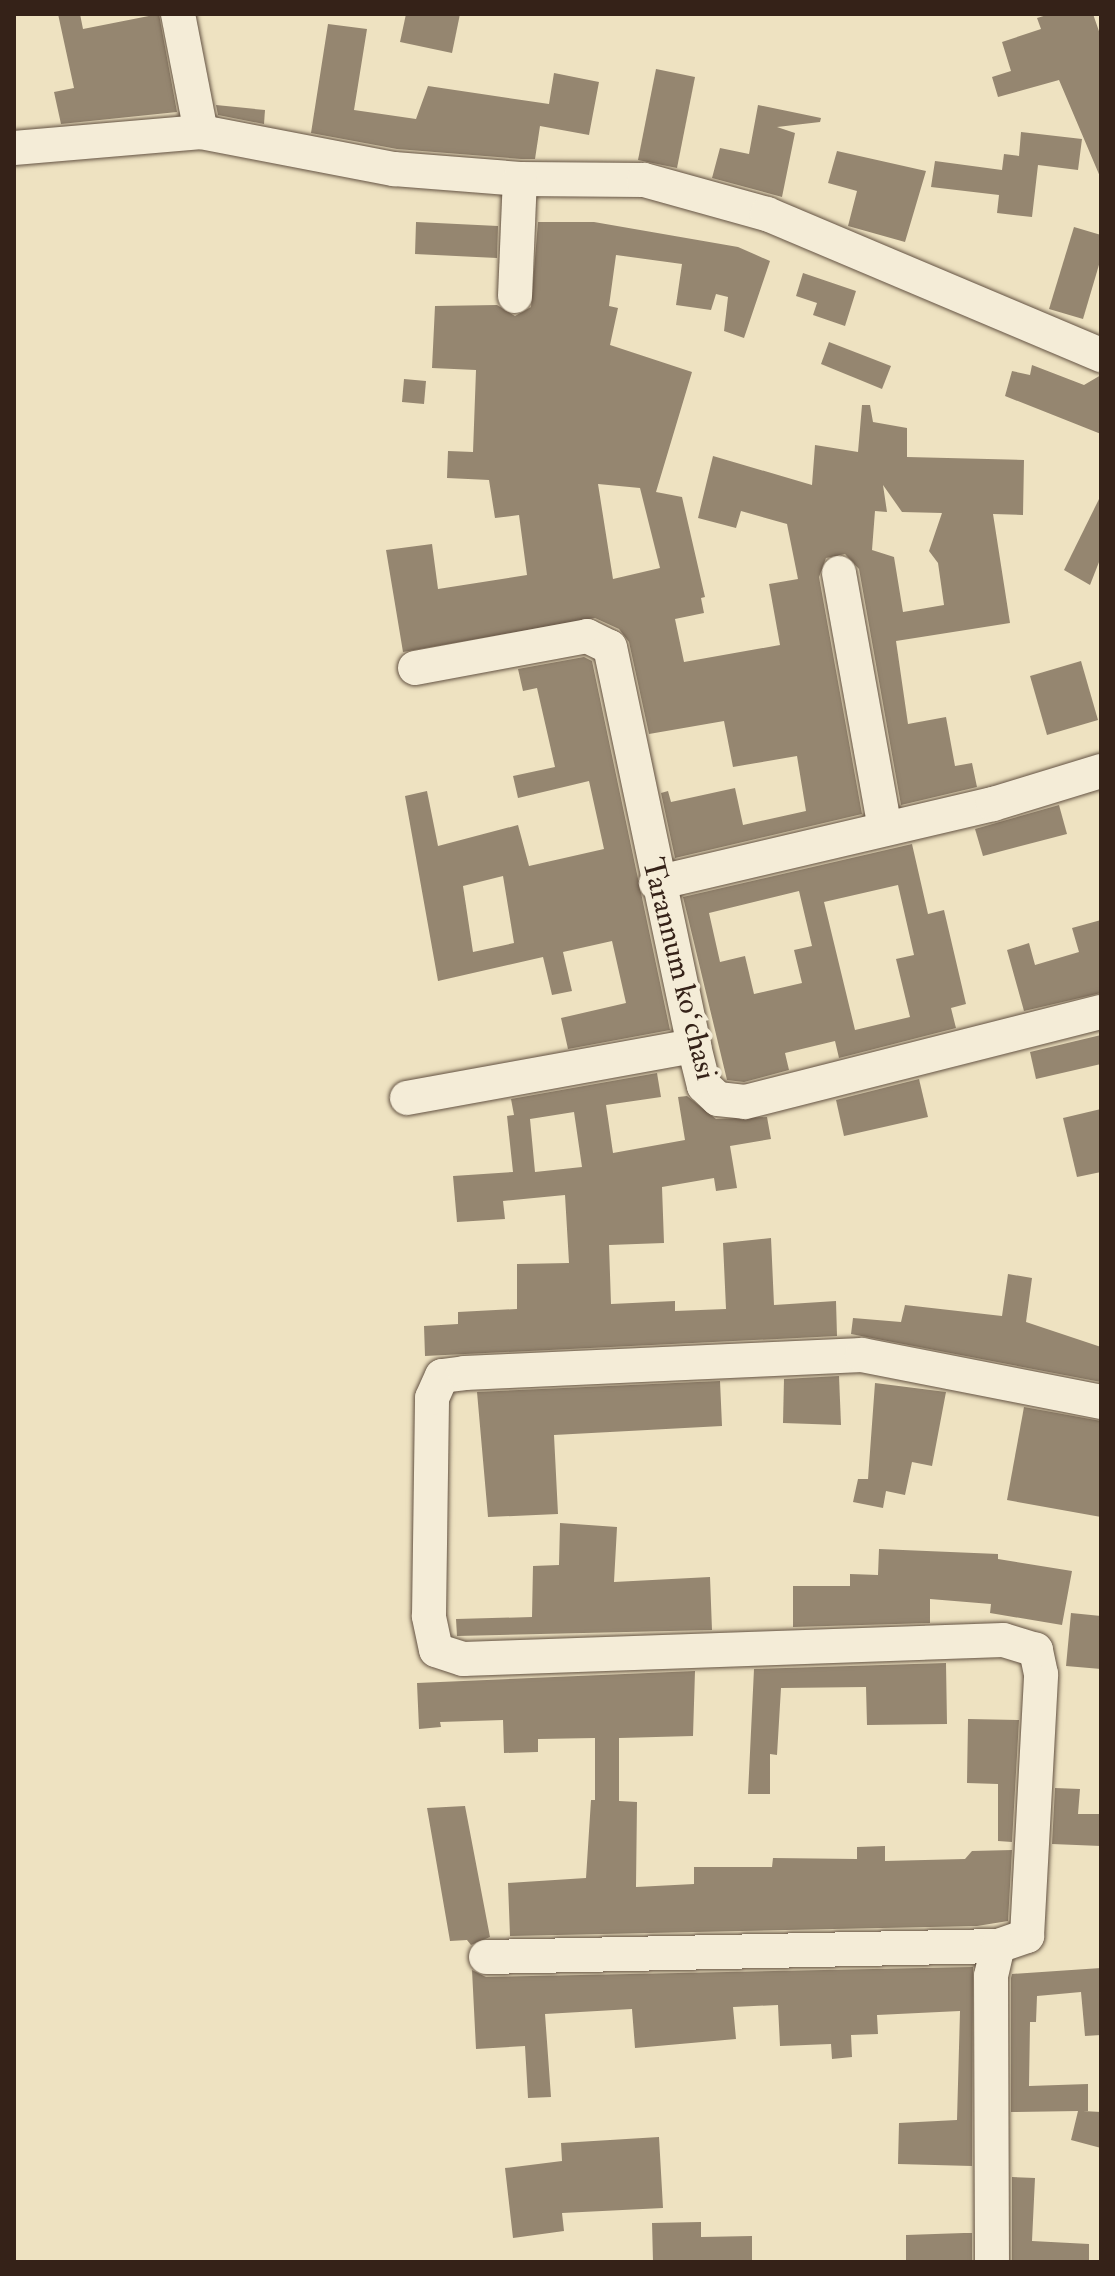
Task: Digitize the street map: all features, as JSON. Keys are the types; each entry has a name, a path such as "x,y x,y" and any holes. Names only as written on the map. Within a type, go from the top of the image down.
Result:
{"street":[{"path":"178,14 201,132"},
{"path":"14,148 201,132 394,169 520,179 644,180 767,214 1101,355"},
{"path":"515,296 520,179"},
{"path":"839,573 885,828"},
{"name":"Tarannum koʻchasi","path":"415,668 587,636 603,640 610,647 656,883 694,1046 710,1094 745,1102 1101,1012"},
{"path":"656,883 993,804 1101,771"},
{"path":"407,1098 694,1046"},
{"path":"486,1957 998,1946 1027,1936 1041,1674 1036,1650 1003,1640 463,1659 436,1650 429,1616 432,1398 442,1376 862,1355 1101,1402"},
{"path":"992,2262 991,1976 998,1946"}],"building":[{"path":"58,14 80,14 83,29 159,14 177,112 61,124 54,92 74,88"},
{"path":"406,14 460,14 452,53 400,42"},
{"path":"1050,14 1093,14 1101,37 1101,179 1059,80 998,97 992,77 1011,71 1002,42 1041,29 1037,18"},
{"path":"328,24 367,29 354,110 416,119 428,86 549,104 554,73 599,82 589,135 540,126 535,159 521,159 397,149 311,133"},
{"path":"656,69 695,77 677,168 638,160"},
{"path":"216,105 265,110 264,124 218,115"},
{"path":"758,105 821,118 820,122 777,127 795,133 782,197 712,178 720,148 749,154"},
{"path":"1021,132 1082,139 1078,170 1038,165 1032,217 997,213 999,195 931,187 935,161 1002,170 1004,154 1019,156"},
{"path":"837,151 926,171 905,242 848,226 857,191 828,183"},
{"path":"416,222 498,226 497,258 415,254"},
{"path":"538,222 594,222 738,247 770,261 744,338 724,331 728,297 716,294 711,310 676,305 682,264 616,255 609,306 618,308 610,345 692,372 656,492 682,497 705,597 701,598 704,613 675,619 684,662 780,645 769,584 798,579 787,524 741,511 736,528 698,518 713,456 812,485 815,445 858,452 862,405 870,405 873,422 907,428 907,457 1024,460 1023,515 993,514 1010,623 896,641 908,724 946,717 955,766 972,763 977,787 901,805 859,569 845,554 826,558 819,577 862,814 675,858 661,793 668,791 671,802 735,788 743,825 806,811 797,756 733,767 724,721 649,734 629,642 619,629 595,618 403,652 386,550 432,544 438,589 527,575 519,515 495,518 489,480 447,478 448,451 473,452 476,370 432,368 435,306 497,305 515,316 531,307","holes":["598,484 640,488 660,568 613,579","883,485 902,512 942,513 929,551 938,563 944,605 903,612 894,557 872,550 875,511 887,512"]},
{"path":"1074,227 1101,235 1101,258 1083,319 1049,309"},
{"path":"803,273 856,291 845,326 813,315 817,303 796,296"},
{"path":"829,342 891,366 882,389 821,364"},
{"path":"1032,365 1084,385 1101,375 1101,434 1005,396 1012,371 1030,375"},
{"path":"404,379 426,381 424,404 402,402"},
{"path":"1101,495 1101,557 1090,585 1064,570"},
{"path":"584,657 592,661 670,1030 568,1049 561,1018 626,1003 612,941 563,952 572,991 552,995 543,957 438,981 405,796 427,791 438,846 518,825 529,866 604,849 589,781 518,798 513,776 555,767 537,688 523,691 518,669","holes":["503,876 514,943 473,952 463,886"]},
{"path":"1081,661 1098,720 1047,735 1030,676"},
{"path":"1059,805 1067,834 983,856 975,829"},
{"path":"912,844 928,914 944,910 966,1004 951,1008 956,1028 839,1058 835,1041 785,1053 789,1070 744,1082 727,1080 683,897","holes":["898,885 914,955 896,959 910,1017 855,1030 824,902","799,891 812,946 794,950 802,983 754,994 745,956 720,962 709,913"]},
{"path":"1101,920 1101,993 1024,1011 1007,950 1029,943 1035,965 1079,952 1072,928"},
{"path":"1101,1035 1101,1064 1036,1079 1030,1052"},
{"path":"657,1073 661,1097 606,1105 613,1153 685,1140 678,1097 687,1096 716,1119 767,1117 771,1139 730,1146 737,1188 716,1191 714,1178 662,1187 664,1243 609,1245 611,1304 675,1301 675,1311 726,1309 723,1243 771,1238 774,1305 836,1301 837,1336 425,1356 424,1326 458,1324 458,1312 517,1309 517,1264 569,1263 565,1195 503,1201 505,1219 457,1222 453,1176 513,1172 507,1116 514,1115 511,1099","holes":["574,1112 582,1167 535,1172 530,1119"]},
{"path":"919,1079 928,1117 844,1136 836,1100"},
{"path":"1101,1109 1101,1172 1077,1177 1063,1118"},
{"path":"1008,1274 1032,1278 1026,1322 1101,1347 1101,1382 851,1334 853,1318 901,1322 905,1305 1002,1316"},
{"path":"839,1376 841,1425 783,1423 784,1379"},
{"path":"720,1381 722,1426 554,1435 558,1514 488,1517 477,1392"},
{"path":"875,1383 946,1392 932,1466 912,1462 905,1495 886,1491 883,1508 853,1502 858,1479 868,1479"},
{"path":"1024,1407 1101,1421 1101,1517 1007,1500"},
{"path":"560,1523 617,1527 614,1582 710,1577 712,1630 457,1636 456,1619 532,1617 533,1566 559,1565"},
{"path":"879,1549 998,1554 998,1559 1072,1571 1062,1625 990,1613 991,1604 930,1599 930,1623 793,1627 793,1586 850,1586 850,1574 878,1575"},
{"path":"1071,1613 1101,1616 1101,1669 1066,1666"},
{"path":"946,1663 947,1724 867,1725 866,1687 781,1688 777,1755 770,1754 770,1794 748,1794 754,1669"},
{"path":"695,1671 693,1736 619,1738 619,1801 637,1802 636,1887 694,1884 694,1867 772,1867 773,1858 857,1859 857,1847 885,1846 885,1861 965,1859 972,1851 1012,1850 1008,1921 977,1926 510,1936 508,1883 586,1878 591,1800 595,1800 595,1738 538,1739 538,1752 504,1753 503,1720 440,1722 441,1727 419,1729 417,1683"},
{"path":"968,1719 1019,1720 1012,1842 998,1841 998,1784 967,1783"},
{"path":"1055,1788 1080,1789 1078,1814 1101,1814 1101,1846 1052,1844"},
{"path":"465,1806 490,1937 471,1945 467,1940 450,1941 427,1808"},
{"path":"973,1967 972,2166 898,2164 899,2123 957,2120 960,2011 877,2015 878,2034 851,2035 852,2057 832,2059 831,2044 780,2046 778,2005 733,2007 736,2039 635,2048 632,2009 545,2014 551,2097 528,2098 525,2046 476,2049 472,1970 486,1977"},
{"path":"1101,1968 1101,2035 1085,2036 1081,1992 1037,1996 1036,2022 1030,2022 1029,2086 1088,2084 1088,2111 1083,2111 1101,2112 1101,2148 1071,2140 1078,2111 1011,2112 1011,1978 1012,1974"},
{"path":"659,2137 663,2208 562,2213 564,2231 513,2238 505,2168 562,2161 561,2143"},
{"path":"1012,2177 1035,2178 1032,2241 1089,2244 1089,2262 1012,2262"},
{"path":"701,2222 701,2237 752,2236 752,2262 653,2262 652,2223"},
{"path":"972,2233 972,2262 906,2262 906,2235"}]}
